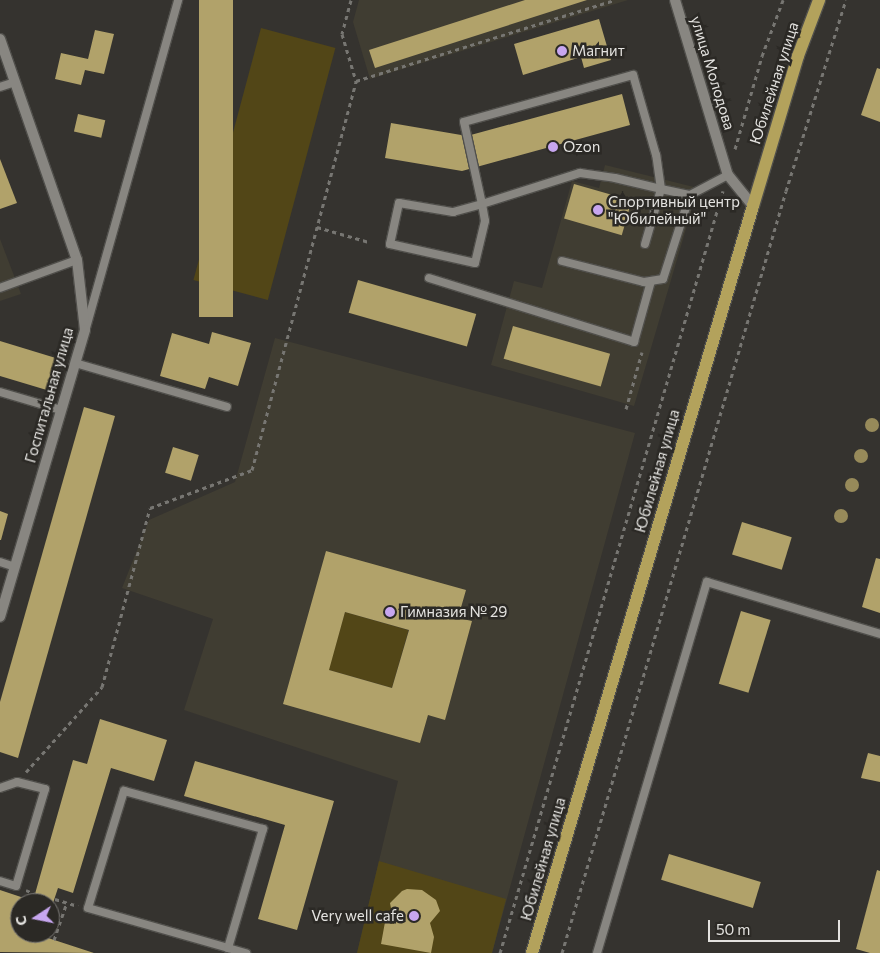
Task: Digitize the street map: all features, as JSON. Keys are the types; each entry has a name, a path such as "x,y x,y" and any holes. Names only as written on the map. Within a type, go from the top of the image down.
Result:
{"main road":[{"name":"Юбилейная улица","path":"532,953 798,56 819,0"}],"street":[{"name":"улица Молодова","path":"675,0 728,175 753,206"},
{"name":"Госпитальная улица","path":"0,39 77,260 85,330 0,617"}],"lane":[{"path":"85,330 178,0"},
{"path":"645,244 661,189 656,155 633,75 464,122 482,204 485,221 475,263 390,244 399,202 452,212 482,204 580,172 661,189 690,195 728,175"},
{"path":"0,87 14,82"},
{"path":"562,261 651,281 663,279 690,195"},
{"path":"0,288 77,260"},
{"path":"429,278 634,342 651,281"},
{"path":"75,363 227,407"},
{"path":"0,392 61,410"},
{"path":"0,562 15,567"},
{"path":"597,953 707,582 880,634"},
{"path":"0,788 17,782 45,788 16,886 0,882"},
{"path":"228,948 262,829 124,791 88,908 228,948 246,953"}],"path":[{"path":"17,782 102,687 150,508 252,470 356,81 342,34 351,0"},
{"path":"356,81 614,0"},
{"path":"500,953 762,56 783,0"},
{"path":"562,953 784,200 846,0"},
{"path":"317,227 369,242"},
{"path":"60,900 88,908"},
{"path":"60,921 66,902"}],"shaded area":[{"path":"359,0 628,0 370,79 353,22"},
{"path":"261,28 335,48 268,300 193,280"},
{"path":"605,165 698,188 634,406 491,365 514,281 542,288 572,181 599,188"},
{"path":"0,239 21,294 0,301"},
{"name":"Гимназия № 29","path":"275,338 635,433 492,953 357,953 398,781 184,710 213,619 122,588 149,520 235,482"},
{"path":"345,612 408,630 392,688 328,670"},
{"path":"379,861 506,899 492,953 357,953"}],"building":[{"path":"199,0 233,0 233,317 199,317"},
{"path":"525,0 587,0 375,68 369,50"},
{"name":"Магнит","path":"599,19 611,60 584,68 581,57 523,75 514,44"},
{"path":"95,30 114,34 104,74 85,70 81,85 55,79 61,53 88,59"},
{"path":"877,68 880,69 880,122 861,115"},
{"path":"622,94 630,125 462,171 385,158 391,123 467,136"},
{"path":"78,114 105,120 101,138 74,132"},
{"path":"0,159 17,203 0,209"},
{"name":"Спортивный центр \"Юбилейный\"","path":"574,184 632,201 622,235 564,219"},
{"path":"358,280 476,314 467,347 349,313"},
{"path":"513,326 610,354 601,387 504,359"},
{"path":"212,332 251,343 238,386 209,377 205,389 160,376 172,333 209,344"},
{"path":"0,341 59,359 50,391 0,376"},
{"path":"84,407 115,416 18,758 0,752 0,702"},
{"path":"173,447 199,455 191,481 165,473"},
{"path":"0,511 8,514 1,540 0,540"},
{"path":"742,522 792,537 782,570 732,555"},
{"name":"Гимназия № 29","path":"326,551 466,590 458,618 472,621 445,720 428,715 420,743 283,704","holes":["345,612 409,630 392,688 329,670"]},
{"path":"876,558 880,559 880,613 862,607"},
{"path":"741,611 771,620 748,693 719,684"},
{"path":"100,719 167,740 154,781 111,768 73,893 58,888 56,893 35,893 73,760 87,764"},
{"path":"868,753 880,756 880,782 861,778"},
{"path":"195,761 334,801 297,930 258,919 285,825 184,796"},
{"path":"669,854 761,882 753,908 661,880"},
{"path":"877,870 880,871 880,953 870,953 856,949"},
{"name":"Very well cafe","path":"407,889 422,890 436,900 440,911 430,923 434,937 431,953 381,944 385,922 394,924 390,903 402,891"},
{"path":"0,890 10,893 10,943 60,942 94,953 0,952"}],"place":[{"name":"Магнит","path":"562,51"},
{"name":"Ozon","path":"553,147"},
{"name":"Спортивный центр \"Юбилейный\"","path":"598,210"},
{"name":"Гимназия № 29","path":"390,612"},
{"name":"Very well cafe","path":"414,916"}]}
